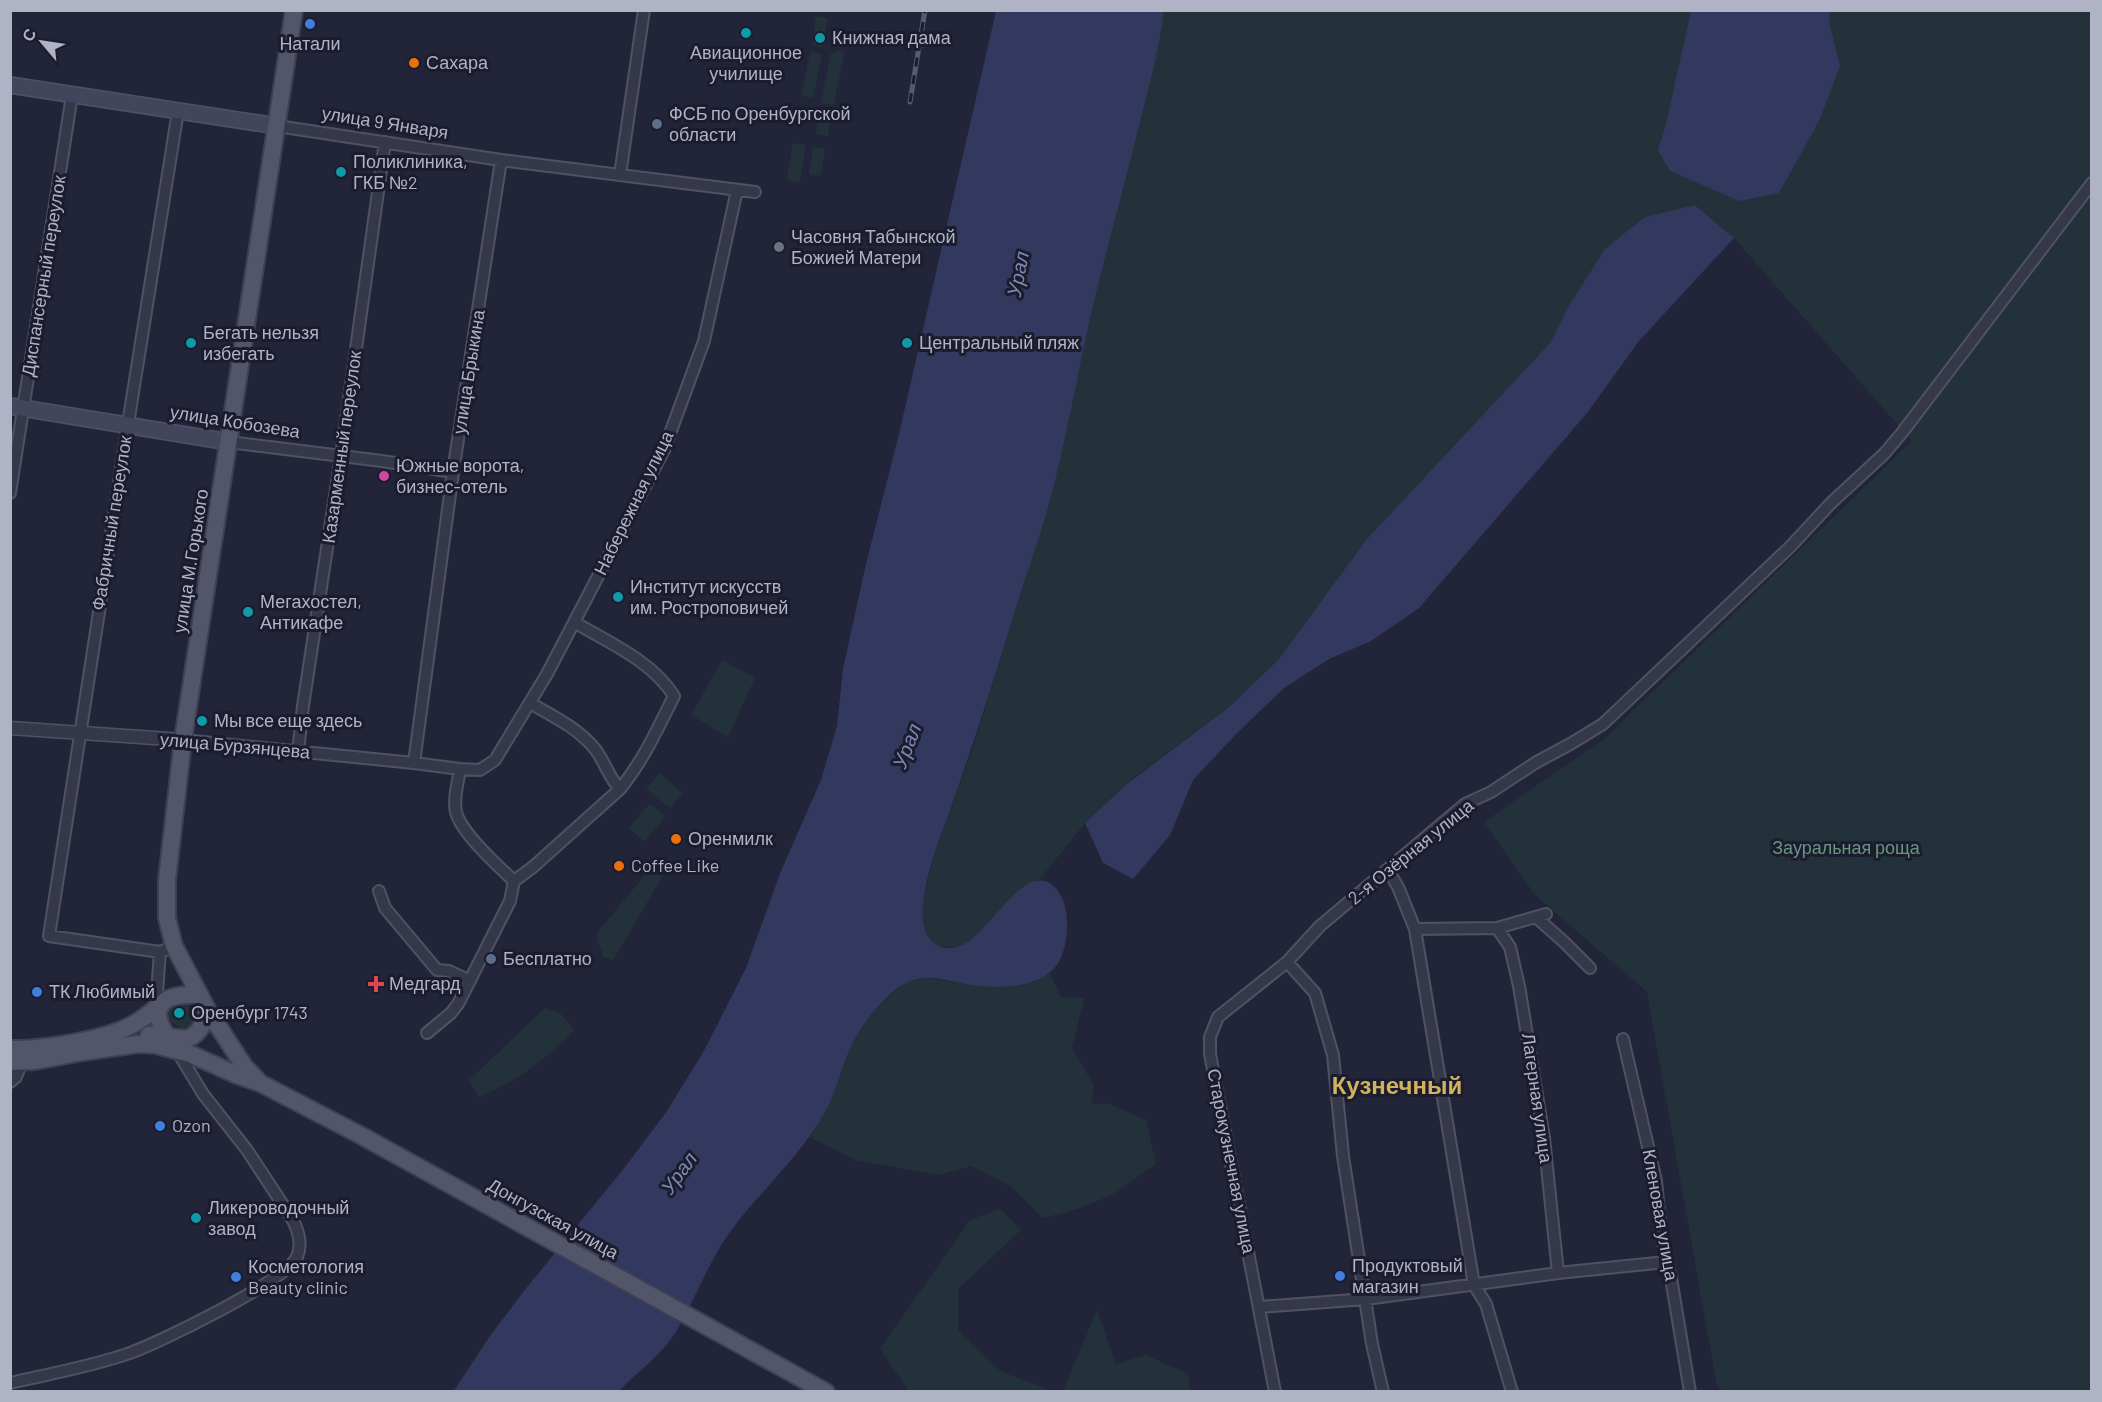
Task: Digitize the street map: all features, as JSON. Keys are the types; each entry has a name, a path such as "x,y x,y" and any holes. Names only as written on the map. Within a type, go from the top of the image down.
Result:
{"main road":[{"name":"улица М.Горького","path":"260,1083 244,1066 167,949 166,880 183,740 294,10"},
{"name":"улица 9 Января","path":"10,85 277,126"},
{"name":"улица Кобозева","path":"17,407 228,442"},
{"path":"10,1049 41,1049 120,1031 142,1020 165,1025 187,1039 203,1025 203,1002 182,994 165,1025 138,1044 44,1060 16,1062"},
{"path":"165,1025 205,1060 260,1083"},
{"name":"Донгузская улица","path":"260,1083 362,1136 826,1392"}],"street":[{"path":"620,175 644,10"},
{"name":"Диспансерный переулок","path":"10,493 17,407 72,95"},
{"name":"Фабричный переулок","path":"167,949 49,936 178,111"},
{"name":"улица 9 Января","path":"277,126 501,160 755,192"},
{"name":"Казарменный переулок","path":"298,752 305,688 341,456 385,142"},
{"name":"улица Брыкина","path":"414,763 453,472 501,160"},
{"name":"2-я Озёрная улица","path":"1287,962 1320,926 1465,804 1491,792 1534,763 1603,724 1790,547 1831,502 1884,454 1923,406 2091,183"},
{"name":"Набережная улица","path":"460,770 480,771 495,760 530,703 664,450 704,341 737,190"},
{"name":"улица Кобозева","path":"228,442 453,472"},
{"path":"427,1033 451,1013 470,981 510,901 514,881 533,867 620,789 639,763 674,696 667,686 625,652 574,622"},
{"path":"530,703 569,726 594,748 614,783 620,789"},
{"name":"улица Бурзянцева","path":"10,728 183,740 414,763 460,770"},
{"path":"460,770 456,811 460,822 478,845 514,881"},
{"path":"1388,870 1398,887 1415,929 1474,1285 1486,1304 1512,1392"},
{"path":"379,891 385,908 437,970 450,971 470,981"},
{"path":"1415,929 1497,928 1542,916 1590,968"},
{"name":"Лагерная улица","path":"1497,928 1510,947 1520,986 1544,1138 1558,1273"},
{"path":"10,1383 127,1354 207,1317 270,1281 292,1264 297,1257 300,1240 291,1217 247,1150 203,1094 165,1025 167,949"},
{"path":"1287,962 1315,993 1333,1055 1344,1156 1372,1344 1383,1392"},
{"name":"Старокузнечная улица","path":"1275,1392 1210,1054 1210,1037 1218,1017 1287,962"},
{"name":"Кленовая улица","path":"1623,1039 1656,1181 1661,1234 1671,1278 1690,1392"},
{"path":"10,1082 16,1077 16,1062"},
{"path":"1260,1307 1366,1299 1558,1273 1666,1262"}],"green space":[{"name":"Зауральная роща","path":"1164,11 2091,11 2091,1391 1725,1392 1717,1386 1647,992 1535,895 1484,822 1604,739 1912,441 1734,238 1695,205 1568,307 1550,343 1366,540 1279,659 1228,708 1122,787 1085,823 1039,880 1026,885 963,946 950,948 936,945 927,937 923,925 923,899 934,855 972,750 1049,503 1094,302 1147,96"},
{"path":"816,16 828,18 823,47 812,45"},
{"path":"839,50 844,53 834,105 821,103 831,53"},
{"path":"810,52 822,54 813,98 801,96"},
{"path":"818,118 830,119 828,136 816,134"},
{"path":"793,143 806,145 800,182 787,180"},
{"path":"813,147 825,148 821,176 809,175"},
{"path":"722,660 755,678 728,737 691,715"},
{"path":"659,773 683,793 670,808 646,789"},
{"path":"650,803 666,816 644,842 629,828"},
{"path":"653,865 665,872 613,960 603,957 597,933"},
{"path":"1050,973 1061,997 1084,998 1072,1047 1094,1086 1091,1103 1110,1104 1146,1120 1156,1164 1112,1195 1078,1209 1043,1218 1012,1187 971,1166 938,1175 855,1160 810,1137 826,1111 852,1045 868,1019 885,998 904,983 926,978 982,986 1011,986 1034,982"},
{"path":"185,1001 198,1020 197,1027 185,1031 171,1022 166,1015 167,1006"},
{"path":"545,1008 561,1014 574,1030 530,1069 479,1097 469,1080"},
{"path":"1000,1209 1021,1230 958,1289 958,1330 1000,1371 1052,1391 909,1391 880,1349 970,1220"},
{"path":"1097,1310 1116,1364 1146,1355 1188,1374 1190,1391 1063,1391"}],"water":[{"name":"Урал","path":"996,11 1164,11 1153,70 1094,302 1049,504 983,714 931,865 923,905 923,923 928,937 939,946 956,947 966,943 983,929 1018,891 1035,881 1045,881 1056,888 1065,906 1067,927 1062,955 1048,974 1016,986 981,986 925,978 908,982 889,995 871,1015 855,1039 828,1106 814,1130 730,1232 715,1255 671,1339 619,1391 453,1392 490,1336 524,1291 625,1167 667,1111 705,1049 746,968 781,871 821,780 837,726 843,669 866,564 899,434"},
{"path":"1691,11 1829,11 1830,26 1840,66 1819,121 1779,193 1739,201 1670,171 1658,150"},
{"path":"1695,205 1734,238 1639,341 1587,413 1419,608 1371,641 1329,659 1284,688 1193,780 1170,835 1133,879 1103,863 1085,823 1123,787 1228,708 1279,659 1366,540 1550,343 1568,307 1605,249 1645,217"}],"railway":[{"path":"910,102 925,10"}],"place":[{"name":"Натали","path":"310,24"},
{"name":"Авиационное училище","path":"746,33"},
{"name":"Книжная дама","path":"820,38"},
{"name":"Сахара","path":"414,63"},
{"name":"ФСБ по Оренбургской области","path":"657,124"},
{"name":"Поликлиника, ГКБ №2","path":"341,172"},
{"name":"Часовня Табынской Божией Матери","path":"779,247"},
{"name":"Бегать нельзя избегать","path":"191,343"},
{"name":"Центральный пляж","path":"907,343"},
{"name":"Южные ворота, бизнес-отель","path":"384,476"},
{"name":"Институт искусств им. Ростроповичей","path":"618,597"},
{"name":"Мегахостел, Антикафе","path":"248,612"},
{"name":"Мы все еще здесь","path":"202,721"},
{"name":"Оренмилк","path":"676,839"},
{"name":"Coffee Like","path":"619,866"},
{"name":"Бесплатно","path":"491,959"},
{"name":"Медгард","path":"376,984"},
{"name":"ТК Любимый","path":"37,992"},
{"name":"Оренбург 1743","path":"179,1013"},
{"name":"Ozon","path":"160,1126"},
{"name":"Ликероводочный завод","path":"196,1218"},
{"name":"Продуктовый магазин","path":"1340,1276"},
{"name":"Косметология Beauty clinic","path":"236,1277"}],"district":[{"name":"Кузнечный","path":"1397,1086"}]}
